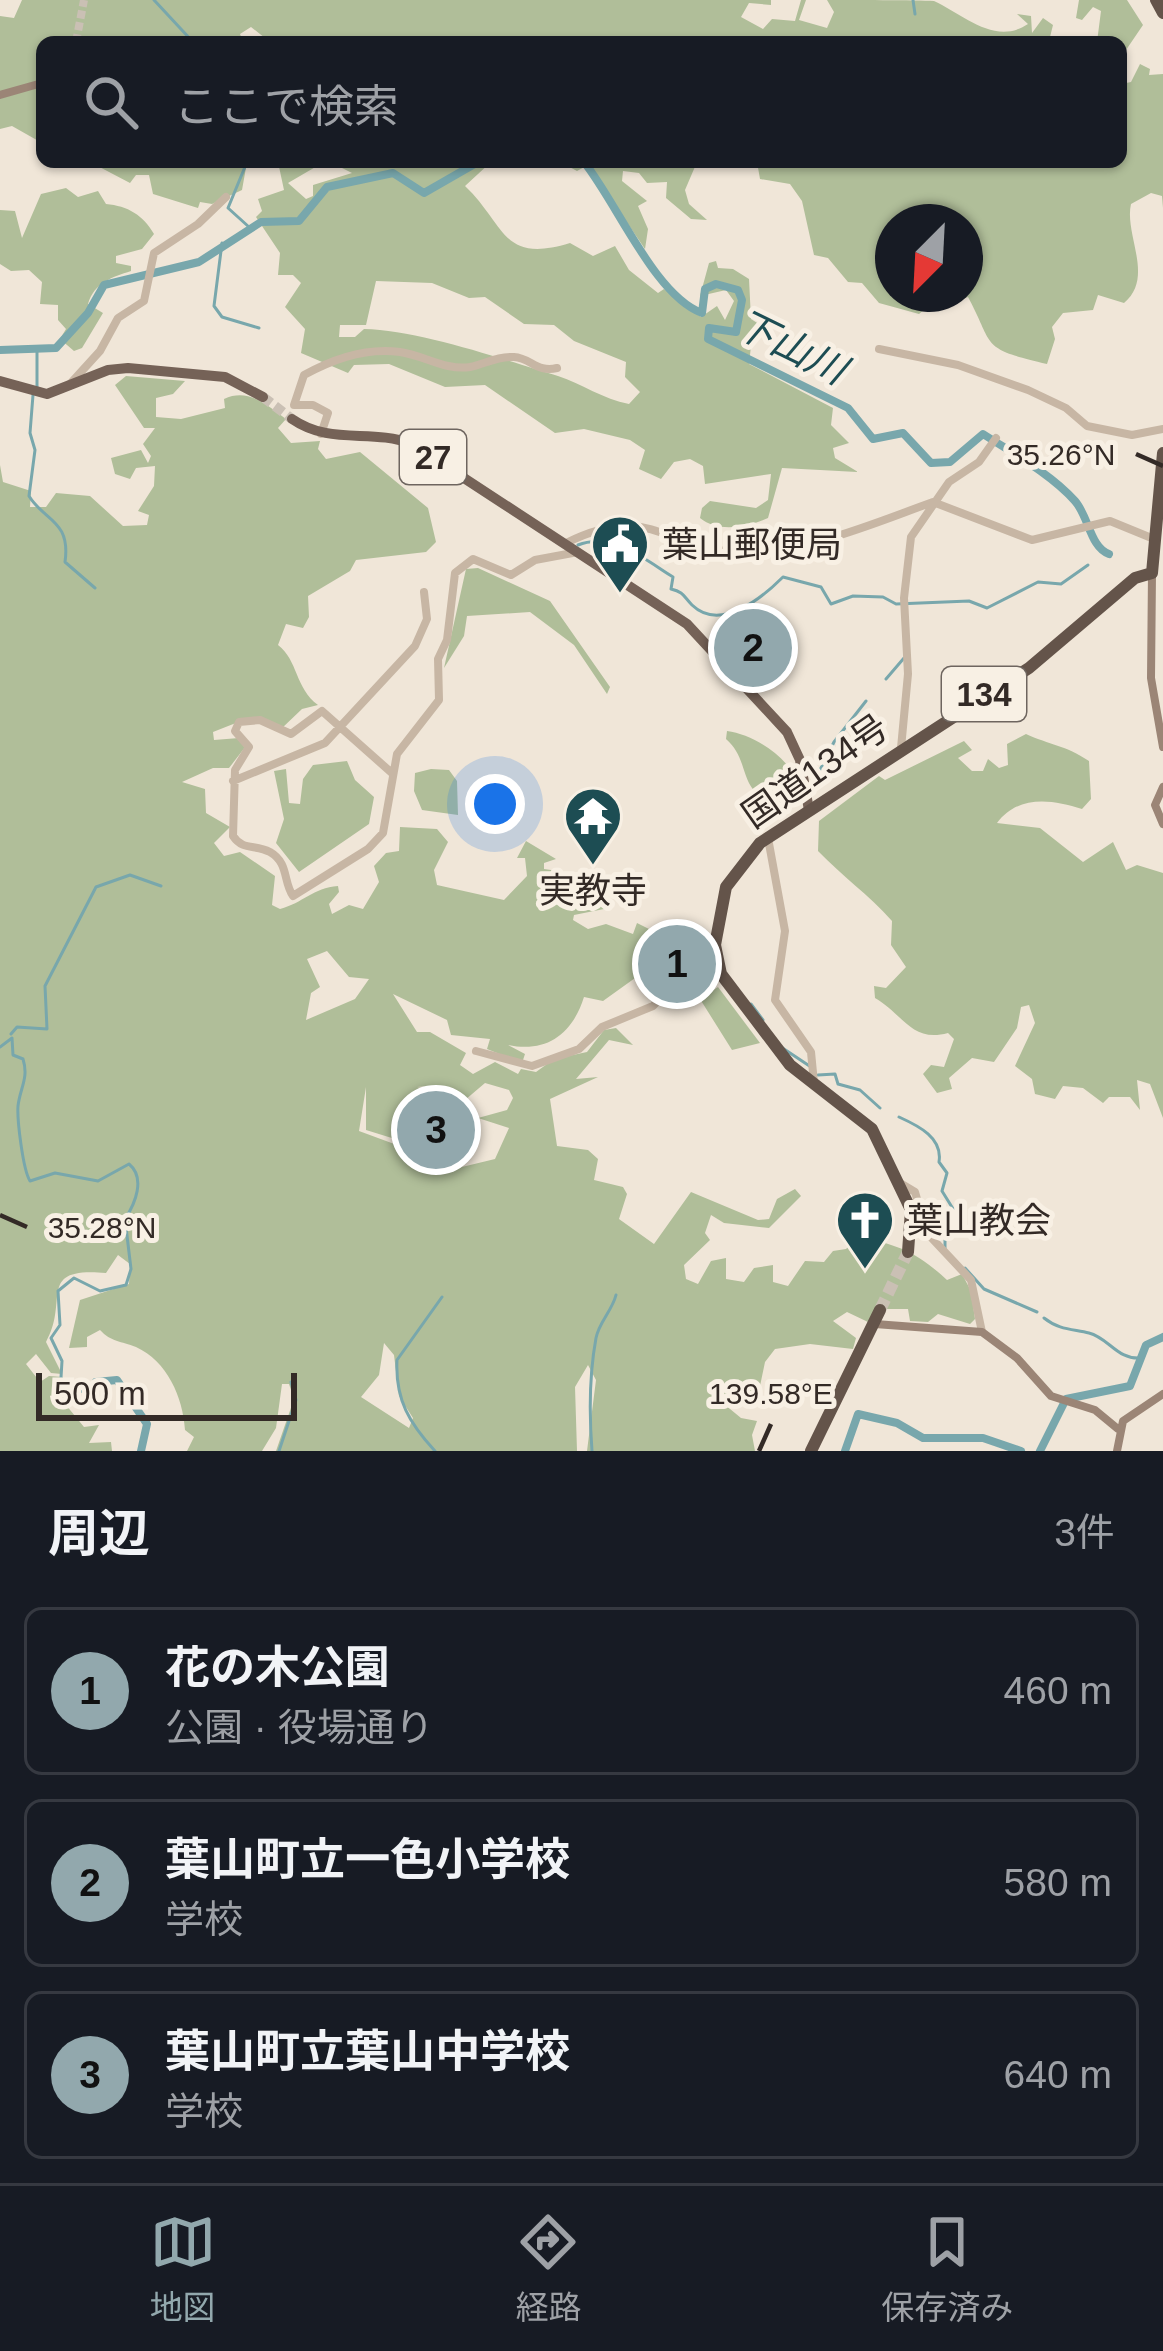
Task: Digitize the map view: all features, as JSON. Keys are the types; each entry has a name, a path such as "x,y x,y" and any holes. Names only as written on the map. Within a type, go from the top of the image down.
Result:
{"highway":[{"path":"1156,0 1163,13"},
{"path":"1152,573 1163,452"},
{"name":"国道134号","path":"717,962 715,936 726,887 745,857 901,748 1029,668 1135,578 1152,573"},
{"path":"717,962 729,988 775,1048 813,1084 862,1117 899,1182 913,1218 908,1252"},
{"path":"812,1451 880,1310"}],"main road":[{"path":"0,94 36,85"},
{"path":"0,381 37,394 67,390 108,370 128,368 225,377 263,397"},
{"name":"27","path":"292,419 321,435 412,444 680,619 776,717 800,760 809,810"},
{"path":"1152,573 1150,664 1163,746"},
{"path":"1163,787 1155,805 1163,824"},
{"path":"873,1324 982,1332 1012,1353 1063,1403 1095,1410 1118,1429"},
{"path":"1117,1451 1118,1429 1132,1412 1163,1394"}],"street":[{"path":"67,390 100,351 118,318 142,304 147,277 163,243 194,227 226,197"},
{"path":"879,349 958,364 1028,390 1088,425 1132,435 1163,429"},
{"path":"321,435 328,413 313,405 294,405 304,375 326,367 333,358 396,351 442,365 468,367 487,358 517,357 538,369 557,368"},
{"path":"901,748 908,674 904,601 913,532 952,478 979,463 994,439"},
{"path":"566,543 628,522 701,549 753,552 854,532 933,502 1032,540 1113,521 1154,545"},
{"path":"393,775 322,711 291,734 255,718 239,722 235,730 249,747 233,781 236,841 273,855 287,871 287,891 296,896 379,839 388,818 397,754 439,700 438,659 447,640 452,582 460,565 473,559 511,575 536,560 567,558 579,551"},
{"path":"233,781 314,752 415,646 428,620 424,592"},
{"path":"768,838 785,931 775,1000 811,1052 813,1084"},
{"path":"476,1051 532,1066 579,1049 599,1030 653,1006 676,981 717,962"},
{"path":"899,1182 915,1192 926,1233 971,1280 982,1332"}],"green space":[{"path":"22,0 771,0 771,5 749,3 741,17 763,29 772,19 795,21 801,0 806,0 799,20 827,28 834,12 827,0 934,1 968,20 1004,32 1028,24 1017,14 1031,16 1032,33 1043,18 1053,25 1050,36 262,36 251,27 241,36 36,36 36,140 12,126 0,129 0,16 14,18"},
{"path":"1079,0 1127,0 1143,25 1127,49 1127,36 1098,36 1101,11 1093,7 1082,20 1076,18"},
{"path":"1140,64 1150,69 1149,75 1163,74 1163,208 1162,196 1151,193 1131,204 1138,268 1133,293 1124,303 1098,295 1093,310 1063,313 1052,327 1055,339 1047,364 999,349 975,312 983,312 983,204 875,204 875,298 862,283 848,282 828,258 814,255 802,201 790,184 760,179 758,168 1127,168 1127,83"},
{"path":"101,168 246,168 242,190 212,204 200,202 198,208 153,194 149,175 136,175 130,183"},
{"path":"279,168 314,168 288,183 306,199 313,196 313,185 352,173 342,168 484,168 465,186 517,244 547,248 570,243 593,256 615,246 629,270 658,293 664,289 701,317 717,306 725,320 734,301 726,290 700,296 709,263 716,261 718,268 733,269 749,279 751,319 765,328 752,337 749,364 833,408 831,425 849,443 833,448 835,458 858,472 782,468 768,518 742,526 715,526 700,518 702,508 710,501 756,508 768,500 771,474 705,484 703,466 690,459 674,462 661,479 639,469 645,450 630,440 584,429 555,433 485,385 445,387 389,364 354,365 348,373 301,353 305,329 285,307 301,283 293,275 278,275 280,253 256,217 262,211 258,199 284,190","holes":["376,281 432,283 469,298 485,297 524,324 554,325 574,341 626,362 625,377 640,392 629,404 619,402 558,376 410,335 364,329 355,337 339,337 340,325 366,325"]},
{"path":"590,168 694,168 685,190 689,204 707,220 691,219 666,198 667,182 647,183 639,173 623,171 622,181 647,201 638,206 648,229 645,249"},
{"path":"66,188 78,197 98,191 106,204 134,213 154,234 142,249 116,256 116,263 131,266 131,271 95,291 88,304 103,313 82,348 74,351 60,339 66,329 58,320 58,305 40,304 42,282 29,270 11,271 0,264 0,210 15,211 22,238 41,194"},
{"path":"126,376 185,381 173,394 156,398 156,417 181,419 225,408 224,399 233,396 257,399 286,419 278,428 291,443 320,441 318,449 326,459 360,452 428,508 436,542 426,552 356,560 350,571 308,596 309,617 303,628 286,624 278,645 318,705 302,709 281,729 251,717 213,732 214,740 239,738 246,746 229,768 213,768 182,782 205,789 206,813 230,827 214,843 224,856 240,852 275,876 272,905 280,909 338,886 329,904 332,914 349,905 363,909 379,882 374,866 386,853 399,851 400,827 437,829 448,842 434,870 437,885 504,900 527,876 525,858 517,858 526,841 556,859 544,863 544,869 558,871 547,884 546,903 589,908 600,895 609,908 574,915 573,920 588,929 606,924 633,934 637,923 655,932 654,948 671,948 680,955 691,946 707,960 672,980 651,959 649,968 603,1001 584,997 572,1022 556,1038 534,1046 508,1045 525,1054 522,1063 487,1049 490,1039 451,1035 447,1020 393,994 417,1032 430,1032 466,1053 460,1065 473,1074 495,1062 518,1074 521,1069 536,1072 554,1059 587,1052 604,1030 616,1028 633,1045 609,1040 576,1079 598,1077 550,1099 557,1146 588,1150 598,1159 594,1180 623,1187 627,1194 619,1219 654,1244 691,1192 758,1220 769,1219 777,1199 795,1189 801,1196 769,1228 724,1223 711,1215 705,1233 710,1240 684,1265 686,1279 698,1284 711,1261 726,1258 726,1279 744,1282 754,1268 773,1265 773,1282 788,1286 805,1261 824,1262 833,1251 846,1249 857,1238 871,1240 906,1251 947,1280 962,1274 971,1291 975,1319 970,1324 938,1314 928,1322 910,1321 908,1309 877,1309 868,1322 847,1312 833,1321 856,1338 853,1349 810,1344 775,1349 765,1362 760,1386 724,1404 741,1418 757,1421 752,1435 755,1451 587,1451 596,1380 588,1365 575,1387 577,1451 276,1451 294,1399 289,1384 282,1384 276,1428 262,1451 187,1451 194,1437 185,1430 177,1393 147,1353 100,1330 87,1337 87,1347 69,1348 80,1300 129,1284 130,1264 118,1255 106,1273 70,1275 62,1281 46,1342 62,1374 51,1373 36,1354 26,1364 40,1382 49,1376 63,1377 57,1394 84,1427 99,1425 89,1443 111,1442 112,1451 0,1451 0,465 3,482 31,491 30,507 46,507 56,493 90,496 123,526 147,525 149,515 138,511 154,486 155,466 136,468 130,479 115,474 111,458 141,450 148,463 151,456 143,444 155,428 144,428 115,385","holes":["327,951 349,977 369,979 355,999 306,1020 311,993 320,987 307,959","485,1083 509,1090 513,1098 507,1110 478,1118 509,1128 495,1159 437,1173 424,1155 359,1131 366,1087 366,1130 424,1148 439,1104 427,1089 417,1087 435,1090 444,1106 465,1100","384,1343 394,1355 399,1396 413,1418 409,1428 361,1397 379,1375"]},
{"path":"478,568 550,601 610,687 607,694 574,645 530,612 467,616 464,636 444,668 466,569"},
{"path":"727,731 752,739 777,755 796,776 804,801 788,807 759,796 726,739"},
{"path":"1026,734 1089,761 1091,799 1082,809 1059,803 1025,804 997,823 1040,828 1083,862 1113,842 1126,870 1137,865 1163,873 1163,1118 1150,1084 1137,1080 1140,1110 1130,1097 1109,1097 1103,1103 1083,1088 1063,1086 1055,1099 1035,1094 1032,1079 1015,1066 1035,1023 1029,1005 1021,1007 1017,1028 994,1062 972,1058 949,1078 952,1089 937,1093 923,1074 931,1065 944,1067 954,1039 948,1033 917,1031 875,998 874,986 886,988 906,967 891,945 892,921 818,851 819,821 879,776 885,780 964,741 972,750 958,758 972,771 983,771 988,759 999,768 1008,765 1007,744"},
{"path":"347,761 355,780 374,797 369,824 299,872 276,843 284,819 274,771 286,769 289,803 300,804 303,779 313,765"},
{"path":"449,770 457,781 458,815 422,810 414,791 415,773"},
{"path":"718,987 760,1043 732,1050 700,999"}],"waterway":[{"path":"154,0 187,36"},
{"path":"913,0 915,14"},
{"path":"245,168 228,208 249,227"},
{"name":"下山川","path":"0,350 56,348 88,313 104,285 199,262 261,222 299,221 327,187 393,173 424,193 468,168"},
{"name":"下山川","path":"588,168 653,269 685,303 702,313 705,289 716,284 738,290 742,300 736,332 709,328 708,339 848,408 873,439 903,433 931,463 950,462 983,434 1065,491 1080,508 1098,545 1109,554"},
{"path":"222,243 214,306 222,317 259,328"},
{"path":"37,349 37,387"},
{"path":"33,395 30,433 35,450 29,496 60,529 65,562 95,588"},
{"path":"578,545 604,542 628,550 673,577 671,589 692,605 716,615 741,609 783,577 821,587 831,604 853,596 883,597 896,604 969,601 987,608 1038,582 1061,584 1088,565"},
{"path":"886,679 904,658"},
{"path":"814,782 834,742 866,701"},
{"path":"11,1034 17,1027 47,1029 45,986 96,887 130,875 161,886"},
{"path":"751,1004 763,1020"},
{"path":"0,1047 12,1038 13,1055 23,1059 25,1066 18,1113 30,1181 55,1173 98,1181 129,1164 137,1176 135,1199 125,1219 131,1269 126,1285 100,1291 74,1278 58,1291 60,1325 51,1338 62,1361 60,1394 83,1391 96,1382"},
{"path":"781,1047 811,1067"},
{"path":"818,1075 835,1074 838,1084 860,1090 880,1108"},
{"path":"899,1117 933,1140 947,1173 942,1191 955,1212 945,1221 945,1249"},
{"path":"965,1268 984,1289 1037,1312"},
{"path":"592,1451 594,1352 616,1295"},
{"path":"435,1451 406,1410 397,1360 442,1297"},
{"path":"1044,1318 1096,1336 1126,1356 1141,1358"},
{"path":"1040,1451 1066,1399 1130,1386 1146,1345 1163,1337"},
{"path":"96,1382 117,1380 147,1424 141,1451"},
{"path":"279,1451 296,1400 291,1382"},
{"path":"845,1451 858,1414 897,1423 923,1438 983,1438 1021,1451"}],"tunnel":[{"path":"77,36 84,0"},
{"path":"263,397 292,419"},
{"path":"880,1310 908,1252"}],"place":[{"name":"葉山郵便局","path":"620,595"},
{"name":"葉山町立一色小学校","path":"753,648"},
{"name":"実教寺","path":"593,867"},
{"name":"花の木公園","path":"677,964"},
{"name":"葉山町立葉山中学校","path":"436,1130"},
{"name":"葉山教会","path":"865,1271"}]}
